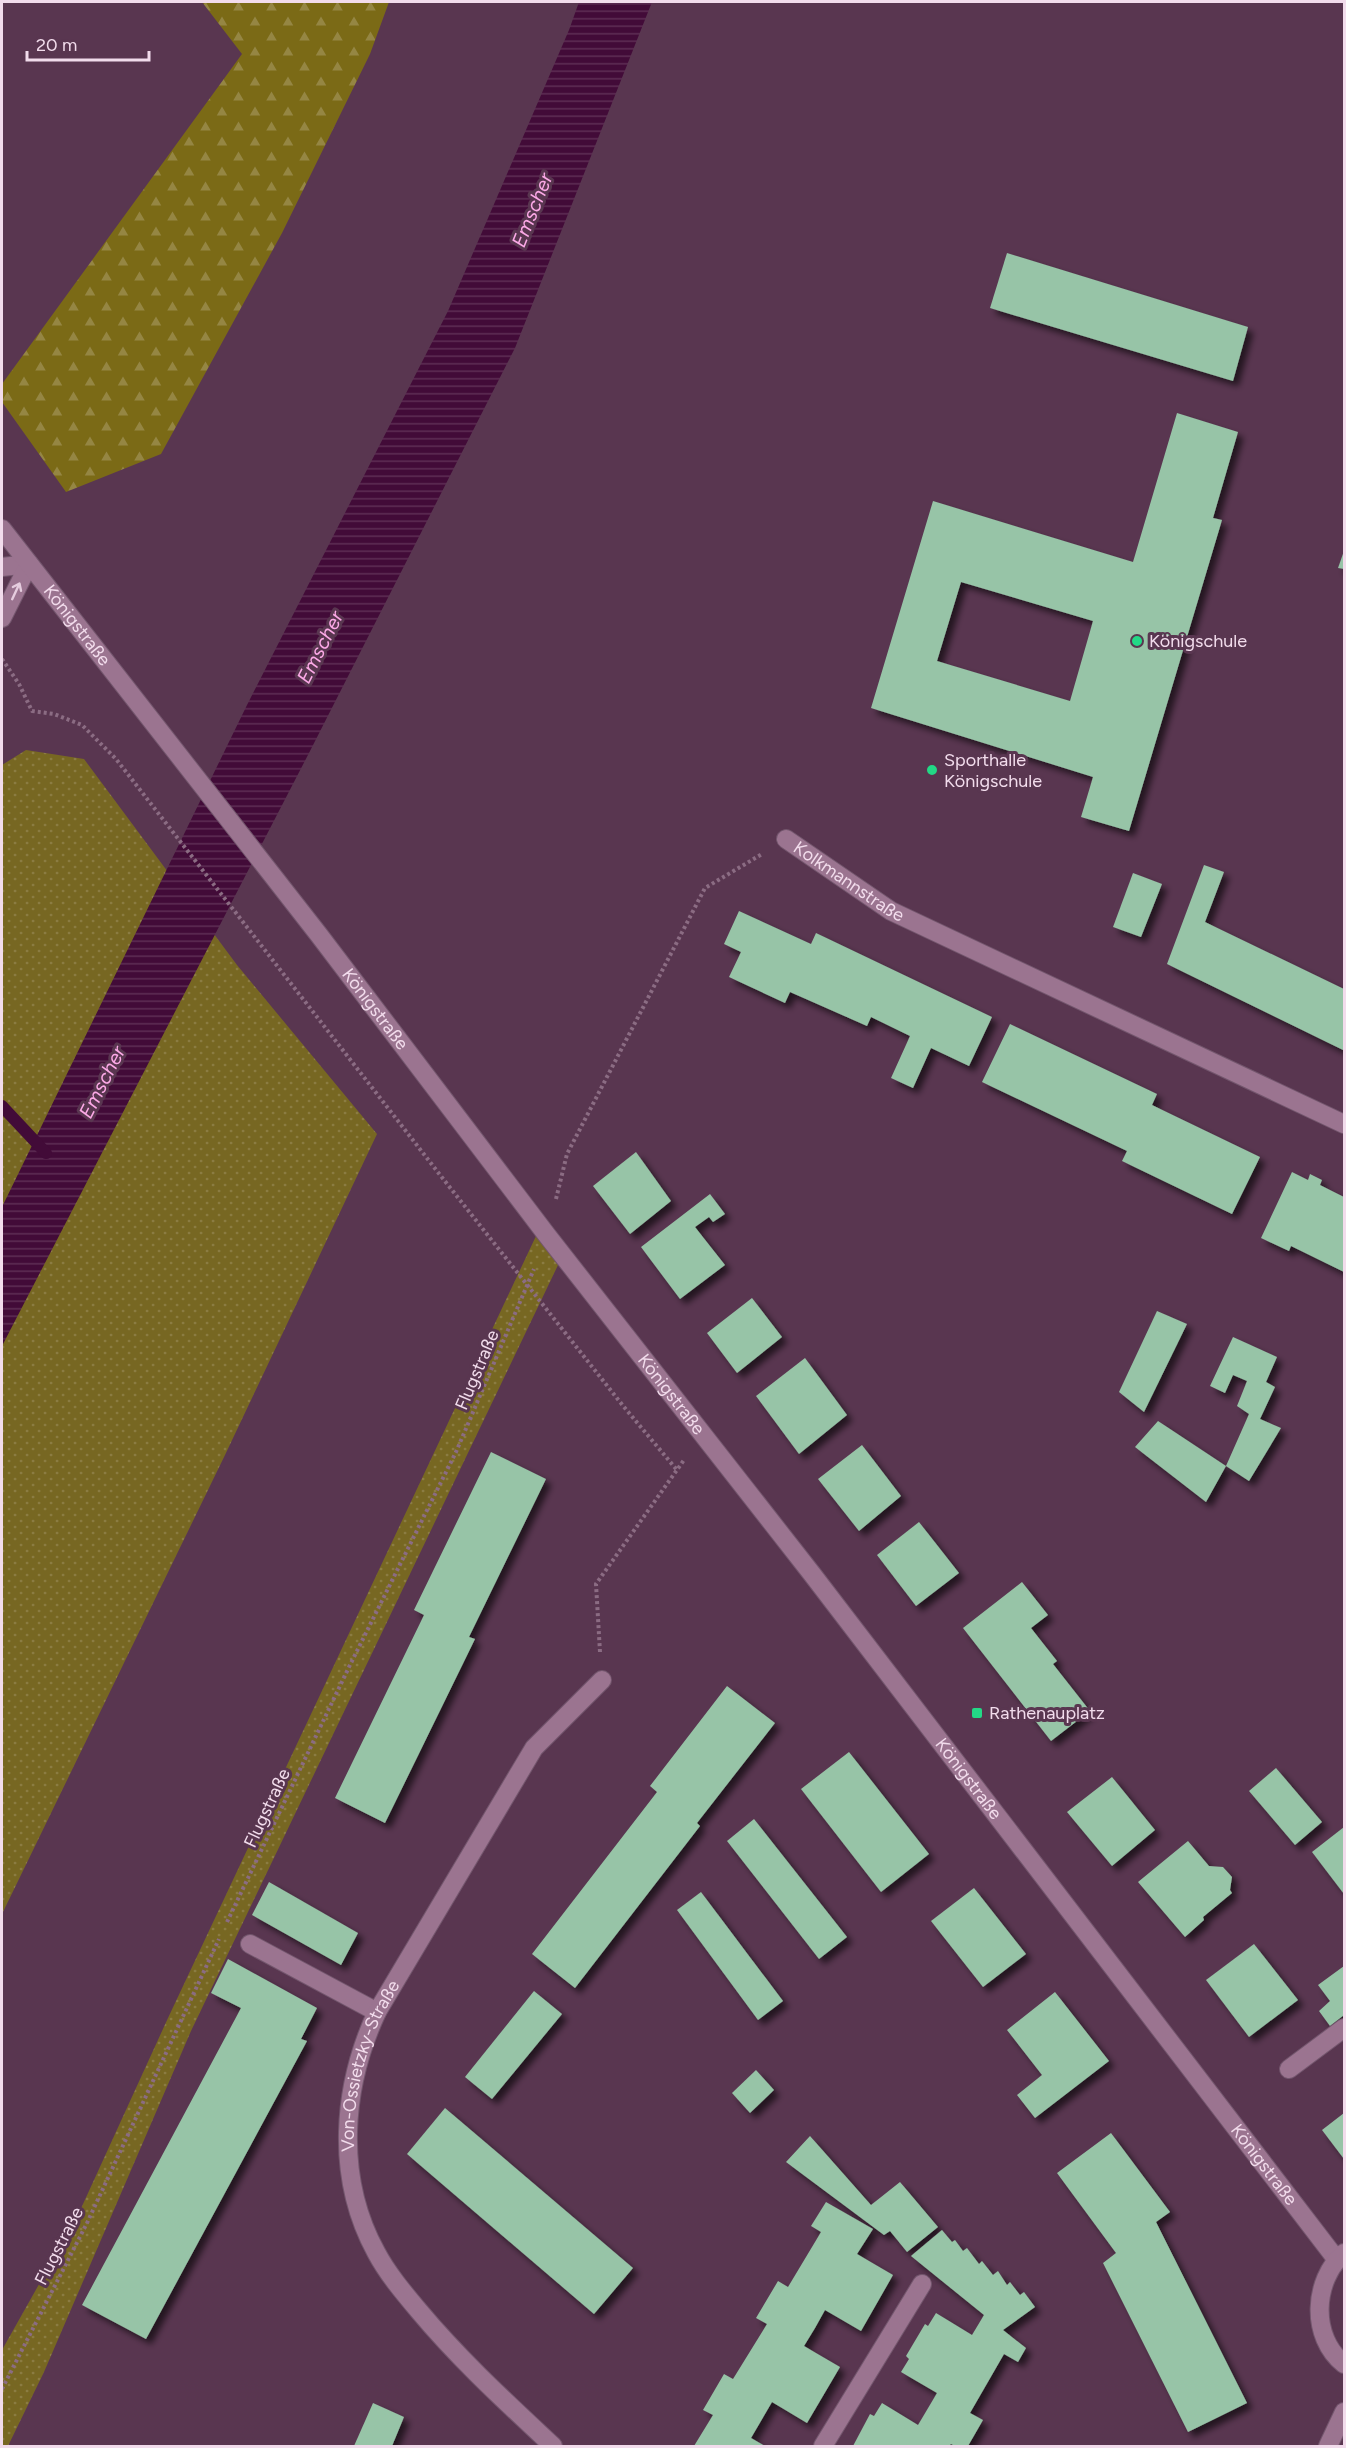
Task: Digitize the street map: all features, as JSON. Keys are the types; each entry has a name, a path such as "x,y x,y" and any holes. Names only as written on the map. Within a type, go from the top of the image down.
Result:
{"main road":[{"name":"Königstraße","path":"2,529 319,935 546,1234 1122,1978 1341,2257 1327,2274 1322,2286 1320,2308 1326,2340 1344,2364"},
{"path":"2,567 29,564"},
{"path":"2,618 29,564"},
{"name":"Kolkmannstraße","path":"786,839 891,911 1344,1124"},
{"name":"Von-Ossietzky-Straße","path":"553,2446 452,2350 398,2286 376,2253 360,2217 350,2174 347,2129 351,2090 360,2054 377,2012 534,1748 602,1680"},
{"path":"250,1944 377,2012"},
{"path":"1289,2069 1344,2028"},
{"path":"823,2446 922,2284"},
{"path":"1328,2446 1344,2412"}],"path":[{"path":"2,659 19,684 32,711 54,714 82,725 116,759 624,1407 677,1470"},
{"name":"Kolkmannstraße","path":"546,1234 567,1154 705,888 786,839"},
{"name":"Flugstraße","path":"2,2389 87,2223 349,1667 456,1452 528,1284 546,1234"},
{"path":"602,1680 596,1584 702,1433"}],"shaded area":[{"path":"26,750 84,759 237,965 377,1134 225,1455 2,1914 2,765"},
{"path":"536,1236 559,1263 191,2031 44,2372 8,2446 2,2446 2,2350 78,2215 168,2018"}],"green space":[{"path":"202,2 389,2 370,54 282,233 161,454 66,492 2,402 2,384 242,54"}],"water":[{"name":"Emscher","path":"579,2 652,2 515,348 309,753 2,1346 2,1207 247,705 448,311"}],"building":[{"path":"1007,253 1248,327 1233,381 990,308"},
{"name":"Königschule","path":"1177,413 1238,432 1213,518 1222,520 1129,831 1081,817 1093,777 871,708 933,501 1133,562","holes":["961,582 1093,621 1070,701 937,661"]},
{"path":"1344,551 1344,569 1338,568"},
{"path":"1204,865 1224,872 1205,922 1344,989 1343,1050 1167,964"},
{"path":"1133,873 1162,884 1141,937 1113,927"},
{"path":"739,911 811,944 816,933 992,1017 969,1066 931,1048 913,1088 891,1078 910,1036 871,1017 867,1026 790,992 785,1003 729,977 741,952 724,944"},
{"path":"1010,1024 1157,1094 1152,1105 1260,1157 1232,1214 1122,1161 1127,1151 982,1082"},
{"path":"636,1152 671,1201 630,1234 593,1186"},
{"path":"1292,1172 1308,1180 1310,1174 1322,1180 1320,1185 1344,1197 1344,1272 1291,1246 1289,1251 1261,1238"},
{"path":"710,1194 725,1214 713,1222 709,1217 695,1227 725,1265 680,1299 641,1247"},
{"path":"752,1298 782,1337 737,1373 707,1333"},
{"path":"1157,1311 1187,1324 1144,1412 1119,1392"},
{"path":"1233,1337 1277,1357 1266,1382 1275,1387 1260,1419 1281,1428 1249,1481 1226,1466 1249,1414 1237,1406 1247,1381 1233,1375 1225,1393 1210,1386"},
{"path":"805,1358 847,1415 799,1454 756,1396"},
{"path":"1158,1421 1226,1466 1206,1502 1135,1447"},
{"path":"862,1445 901,1496 859,1531 818,1479"},
{"path":"491,1452 546,1479 469,1637 475,1639 385,1823 335,1798 424,1615 414,1610"},
{"path":"919,1522 959,1573 916,1606 877,1555"},
{"path":"1022,1582 1048,1615 1031,1628 1057,1661 1053,1664 1090,1711 1051,1741 963,1628"},
{"path":"727,1686 775,1723 697,1823 700,1826 575,1988 532,1954 657,1792 650,1786"},
{"path":"849,1752 929,1854 881,1892 801,1789"},
{"path":"1276,1768 1322,1822 1295,1845 1249,1791"},
{"path":"1112,1777 1155,1830 1112,1866 1067,1812"},
{"path":"754,1819 847,1937 819,1959 727,1841"},
{"path":"1344,1827 1344,1894 1312,1852"},
{"path":"1188,1841 1209,1866 1223,1867 1232,1877 1230,1890 1232,1893 1203,1917 1204,1920 1185,1937 1138,1882"},
{"path":"269,1882 358,1933 341,1965 252,1915"},
{"path":"974,1888 1026,1954 983,1987 931,1921"},
{"path":"701,1892 783,2001 758,2020 677,1910"},
{"path":"1254,1944 1298,2000 1249,2037 1206,1980"},
{"path":"228,1959 317,2008 301,2039 307,2041 146,2339 82,2305 241,2008 211,1993"},
{"path":"1344,1966 1344,2015 1330,2026 1319,2011 1330,2001 1318,1985"},
{"path":"534,1991 562,2014 492,2099 465,2077"},
{"path":"1055,1992 1109,2061 1035,2118 1017,2095 1042,2075 1007,2030"},
{"path":"756,2070 774,2090 750,2113 732,2093"},
{"path":"445,2108 633,2268 594,2314 407,2154"},
{"path":"1344,2113 1344,2159 1322,2130"},
{"path":"1111,2133 1170,2212 1156,2222 1247,2403 1188,2432 1103,2263 1116,2253 1057,2173"},
{"path":"810,2136 871,2205 900,2182 938,2227 907,2252 890,2231 884,2235 786,2162"},
{"path":"826,2202 873,2229 857,2254 893,2275 861,2331 825,2310 804,2346 840,2367 807,2423 772,2402 751,2438 765,2446 694,2446 713,2415 703,2410 724,2374 733,2379 767,2324 756,2318 778,2281 788,2287 821,2232 811,2226"},
{"path":"942,2230 952,2242 955,2240 963,2251 967,2248 979,2264 982,2261 993,2275 998,2271 1007,2285 1010,2282 1020,2295 1024,2292 1035,2307 1003,2330 1026,2348 1018,2362 1004,2354 970,2413 983,2420 968,2446 951,2444 949,2446 853,2446 870,2414 874,2416 882,2403 918,2425 937,2393 901,2372 909,2359 906,2356 925,2324 928,2326 936,2313 972,2335 984,2315 911,2256"},
{"path":"373,2403 404,2417 392,2446 354,2446"}],"waterway":[{"path":"2,1106 46,1153"}],"place":[{"name":"Königschule","path":"1137,641"},
{"name":"Sporthalle Königschule","path":"932,770"},
{"name":"Rathenauplatz","path":"977,1713"}]}
